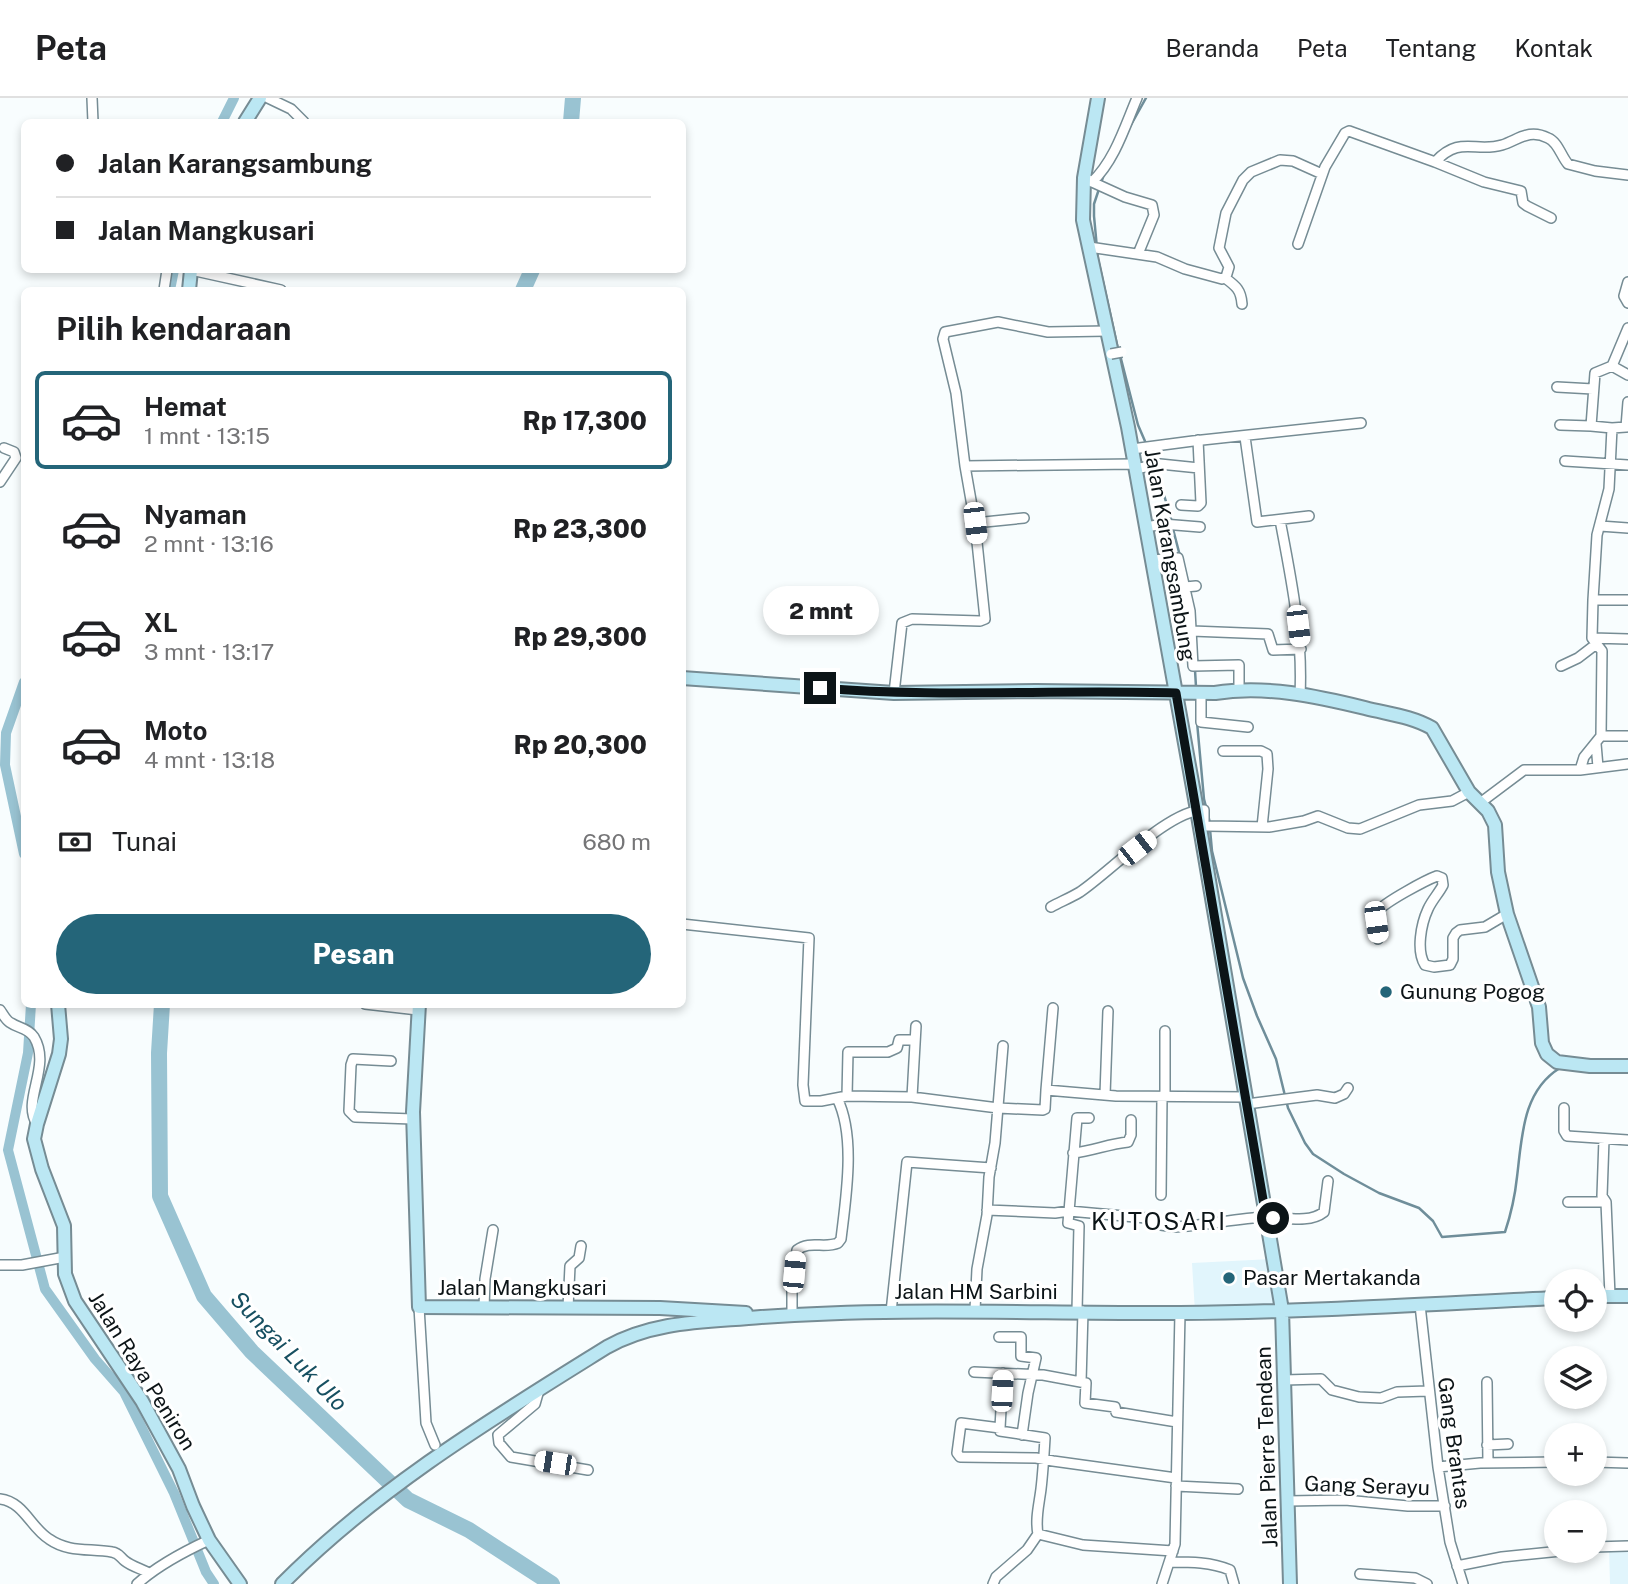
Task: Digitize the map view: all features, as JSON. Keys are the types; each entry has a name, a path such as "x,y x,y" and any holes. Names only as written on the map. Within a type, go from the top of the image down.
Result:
{"main road":[{"path":"247,119 260,98"},
{"name":"Jalan Karangsambung","path":"1098,98 1094,182 1082,212 1107,331 1142,448 1139,466 1146,527 1282,1310"},
{"path":"686,678 894,693 1215,693 1239,689 1334,700 1405,716 1432,728 1468,792 1488,811 1495,825 1498,872 1507,914 1539,1007 1542,1043 1551,1059 1590,1066 1628,1066"},
{"name":"Jalan Raya Peniron","path":"58,1008 61,1039 59,1054 34,1139 64,1226 65,1274 75,1301 142,1401 179,1469 192,1506 209,1540 240,1584"},
{"name":"Jalan Mangkusari","path":"418,1008 413,1119 419,1307 724,1310 760,1318"},
{"path":"1610,1296 1628,1296"},
{"name":"Jalan HM Sarbini","path":"282,1584 434,1451 539,1390 607,1346 634,1334 687,1322 792,1315 975,1310 1180,1313 1544,1299"},
{"name":"Jalan Pierre Tendean","path":"1282,1310 1290,1584"}],"street":[{"path":"92,98 93,119"},
{"path":"268,98 291,109 301,119"},
{"path":"1137,98 1108,162 1094,182 1125,197 1148,203 1154,208 1152,221 1138,254"},
{"path":"1298,244 1322,174 1345,133 1349,131 1485,182 1521,191 1523,202 1527,206 1551,218"},
{"path":"1435,162 1442,155 1461,146 1501,145 1519,136 1534,135 1548,137 1553,141 1568,164 1628,175"},
{"path":"1224,278 1229,267 1219,248 1226,213 1243,180 1251,172 1280,160 1293,161 1322,174"},
{"path":"1090,247 1157,257 1185,269 1214,278 1224,278 1237,286 1242,304"},
{"path":"204,273 268,287"},
{"path":"1628,282 1624,296 1628,303"},
{"path":"894,693 902,623 912,619 985,619 975,523 956,393 943,339 945,332 998,322 1048,332 1107,331"},
{"path":"1591,426 1595,373 1612,366 1628,328"},
{"path":"1612,366 1628,375"},
{"path":"1557,387 1593,389"},
{"path":"1560,425 1626,427 1628,402"},
{"path":"1142,448 1361,423"},
{"path":"1598,768 1602,651 1594,642 1593,600 1596,543 1609,489 1612,428"},
{"path":"1245,437 1256,520 1259,523 1309,516"},
{"path":"1181,505 1200,505 1198,440"},
{"path":"0,482 16,458 14,452 4,448"},
{"path":"1566,461 1628,465"},
{"path":"965,466 1160,464 1199,468"},
{"path":"975,523 1024,518"},
{"path":"1280,520 1301,649 1300,695"},
{"path":"1146,527 1163,524 1200,527"},
{"path":"1600,526 1628,528"},
{"path":"1152,560 1177,557 1189,586 1193,666 1239,665 1239,689"},
{"path":"1593,600 1628,600"},
{"path":"1192,631 1264,633 1268,634 1273,650 1301,649"},
{"path":"1561,666 1578,658 1594,642 1628,639"},
{"path":"1197,692 1201,722 1248,727"},
{"path":"1580,769 1584,757 1598,740 1628,736"},
{"path":"1223,751 1261,751 1267,754 1262,827"},
{"path":"1480,803 1520,771 1628,764"},
{"path":"1051,907 1081,891 1177,818 1197,810 1205,811 1204,824 1211,827 1262,827 1304,821 1318,816 1348,828 1360,829 1419,805 1452,801 1468,792"},
{"path":"1378,939 1378,911 1437,876 1442,878 1443,885 1427,911 1424,923 1420,952 1425,965 1450,965 1456,933 1460,930 1485,927 1507,914"},
{"path":"686,924 809,938 805,1101 842,1097 912,1097 998,1108 1044,1110 1054,1008"},
{"path":"0,1010 9,1023 20,1026 34,1036 40,1055 31,1116 37,1124"},
{"path":"1105,1095 1108,1011"},
{"path":"912,1097 916,1026"},
{"path":"1161,1195 1165,1031"},
{"path":"792,1315 792,1283 797,1250 806,1245 831,1246 841,1239 849,1138 842,1097 848,1052 888,1052 897,1048 899,1040 915,1040"},
{"path":"975,1310 977,1269 987,1210 1003,1046"},
{"path":"391,1060 355,1059 351,1062 349,1111 355,1117 413,1119"},
{"path":"1046,1090 1247,1101 1317,1095 1335,1098 1344,1094 1348,1088"},
{"path":"1564,1108 1564,1131 1567,1136 1628,1140"},
{"path":"1081,1382 1079,1226 1068,1223 1077,1118 1089,1118"},
{"path":"1073,1153 1095,1151 1109,1144 1128,1142 1131,1120"},
{"path":"1604,1139 1602,1196 1606,1202 1610,1296"},
{"path":"891,1312 907,1162 991,1168"},
{"path":"987,1210 1055,1213 1069,1210 1146,1219 1174,1227 1266,1217 1318,1217 1324,1212 1326,1205 1328,1181"},
{"path":"1568,1202 1606,1202"},
{"path":"484,1308 485,1279 493,1230"},
{"path":"568,1308 570,1266 579,1258 581,1246"},
{"path":"0,1265 22,1265 65,1257"},
{"name":"Gang Brantas","path":"1420,1305 1438,1467 1450,1542 1463,1584"},
{"path":"419,1307 426,1423 434,1451"},
{"path":"1162,1584 1173,1551 1180,1313"},
{"path":"999,1337 1021,1337 1021,1356 1036,1358 1023,1435"},
{"path":"974,1372 1032,1374 1086,1383 1084,1403 1115,1407 1116,1412 1130,1416 1177,1422"},
{"path":"1000,1428 1003,1373"},
{"path":"1284,1380 1321,1379 1332,1390 1359,1397 1381,1398 1397,1392 1428,1391"},
{"path":"1488,1382 1488,1463"},
{"path":"539,1390 535,1404 498,1435 499,1443 512,1457 588,1470"},
{"path":"993,1584 996,1577 1027,1550 1038,1534 1037,1511 1044,1459 1045,1438 961,1423 958,1455 1044,1459 1176,1482 1238,1489"},
{"path":"1487,1445 1508,1444"},
{"path":"1438,1467 1544,1462"},
{"path":"1607,1462 1628,1463"},
{"path":"0,1499 20,1507 40,1532 57,1544 72,1549 115,1553 124,1561 149,1573"},
{"name":"Gang Serayu","path":"1288,1501 1333,1499 1408,1506 1445,1506"},
{"path":"1038,1534 1083,1545 1173,1551"},
{"path":"137,1584 149,1573 184,1551 209,1540"},
{"path":"1607,1547 1628,1546"},
{"path":"1457,1566 1502,1557 1544,1553"},
{"path":"1170,1562 1209,1563 1220,1566 1230,1570 1234,1584"},
{"path":"1360,1574 1415,1578 1427,1584"}],"shaded area":[{"name":"Pasar Mertakanda","path":"1273,1259 1282,1310 1195,1312 1192,1263"},
{"path":"1609,1547 1628,1547 1628,1584 1610,1584"}],"waterway":[{"path":"224,119 234,98"},
{"name":"Sungai Luk Ulo","path":"571,119 573,98"},
{"path":"1127,132 1146,98"},
{"path":"1104,174 1094,204 1094,216 1098,259 1118,349"},
{"path":"171,287 173,273"},
{"name":"Sungai Luk Ulo","path":"524,287 531,273"},
{"path":"1120,355 1138,425 1154,462"},
{"path":"1156,468 1172,522"},
{"path":"1173,529 1180,556"},
{"path":"1195,670 1196,687"},
{"path":"21,690 6,733 5,765 21,840"},
{"path":"1197,722 1204,799 1210,823"},
{"path":"1210,829 1212,851 1243,978 1276,1059 1288,1108 1313,1154 1379,1193 1419,1208 1433,1221 1442,1237 1505,1232 1514,1198 1520,1147 1531,1102 1547,1078 1560,1068"},
{"path":"31,1008 28,1053 8,1150 45,1289 95,1359 124,1392 174,1493 206,1572 214,1584"},
{"name":"Sungai Luk Ulo","path":"162,1008 159,1053 160,1196 204,1296 252,1352 408,1500 469,1530 552,1584"}],"place":[{"name":"Gunung Pogog","path":"1386,992"},
{"name":"Pasar Mertakanda","path":"1229,1278"}],"district":[{"name":"KUTOSARI","path":"1159,1222"}],"route":[{"path":"820,688 894,693 1176,693 1266,1217 1273,1218"}]}
